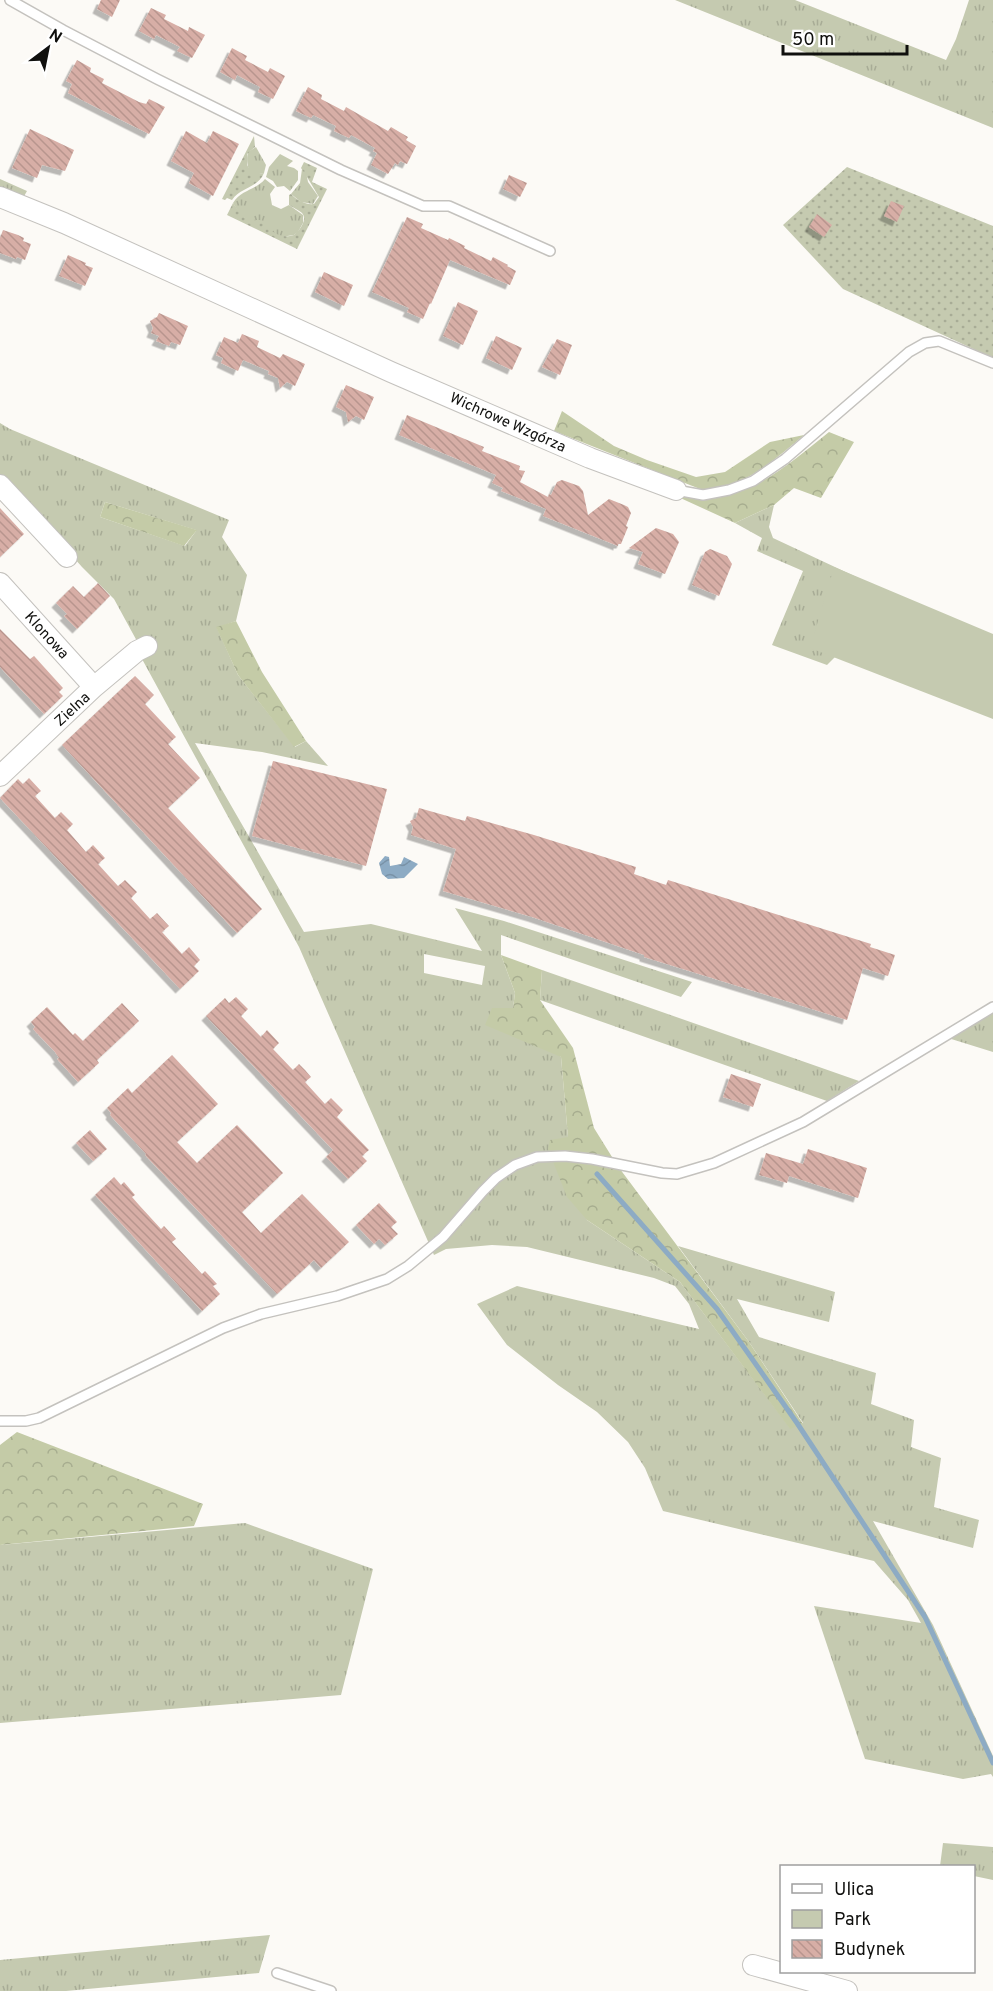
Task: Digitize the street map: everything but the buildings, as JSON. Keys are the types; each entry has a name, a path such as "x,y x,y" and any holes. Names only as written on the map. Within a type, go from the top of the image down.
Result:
{"street":[{"name":"Wichrowe Wzgórza","path":"0,197 64,223 391,372 590,458 676,490"},
{"path":"0,485 67,556"},
{"name":"Klonowa","path":"0,583 94,687"},
{"name":"Zielna","path":"0,776 94,687 137,651 147,646"},
{"path":"753,1965 780,1972"},
{"path":"782,1973 847,1991"}],"lane":[{"path":"10,0 154,77 341,170 423,206 449,206 550,250"},
{"name":"Wichrowe Wzgórza","path":"676,490 703,495 729,490 753,481 785,459 909,352 924,343 939,341 993,363"},
{"path":"0,1421 26,1421 39,1418 223,1328 261,1314 338,1296 387,1279 408,1266 443,1237 483,1191 496,1178 515,1165 537,1157 565,1156 677,1174 714,1162 803,1122 993,1007"},
{"path":"277,1973 331,1991"}],"green space":[{"path":"675,0 795,0 946,60 956,39 969,0 993,0 993,128"},
{"path":"254,136 255,147 247,154 247,165 253,174 264,173 258,182 240,192 232,200 222,199"},
{"path":"256,147 266,165 264,173 254,175 248,168 247,158 248,152"},
{"path":"280,154 293,161 287,166 298,171 298,180 290,191 284,186 277,187 266,177 269,167"},
{"path":"304,162 317,168 312,182 327,189 297,249 227,215 233,203 246,218 260,220 279,235 294,235 300,228 304,216 289,205 289,195 291,194 301,202 311,204 314,204 319,197 301,168"},
{"path":"847,167 993,226 993,358 843,289 783,225"},
{"path":"302,169 306,172 308,182 318,196 313,204 301,202 291,194 300,183"},
{"path":"0,179 27,191 23,198 0,188"},
{"path":"265,179 275,187 270,194 272,205 281,209 289,205 303,215 303,223 294,235 281,237 241,216 233,203 240,195"},
{"path":"562,411 614,446 696,477 725,472 770,442 804,435 766,466 745,479 715,489 700,489 554,431"},
{"path":"0,423 229,520 222,537 247,575 236,621 217,628 238,675 295,747 306,741 328,766 262,752 195,743 304,932 371,924 482,951 455,908 504,921 692,982 681,997 501,935 501,955 515,993 513,1008 561,1057 568,1137 587,1220 680,1282 790,1428 803,1423 749,1342 678,1246 835,1292 829,1322 737,1299 759,1337 876,1373 871,1404 914,1420 911,1447 941,1458 934,1507 979,1520 973,1548 873,1521 933,1625 993,1756 993,1777 991,1774 963,1779 865,1759 814,1606 921,1623 908,1600 874,1561 663,1511 645,1468 628,1442 597,1412 507,1345 477,1304 517,1286 699,1329 689,1304 675,1286 654,1278 527,1247 492,1245 446,1249 434,1255 299,947 142,659 138,643 114,599 82,567 0,474","holes":["105,502 196,530 196,531 185,546 100,517","424,954 485,966 482,985 424,973"]},
{"path":"829,432 854,442 821,498 794,488 774,505 735,523 676,496 709,499 743,490 773,475"},
{"path":"105,502 197,530 184,546 100,517"},
{"path":"774,505 769,527 773,538 867,582 835,657 827,665 772,645 803,571 757,551 762,538 735,523"},
{"path":"834,567 993,634 993,719 810,648"},
{"path":"236,621 262,672 306,741 294,747 238,675 216,627"},
{"path":"501,955 542,970 540,1000 573,1048 594,1128 617,1165 749,1342 803,1424 790,1429 680,1282 587,1220 567,1197 548,1149 550,1140 568,1137 561,1057 485,1025 492,1008 513,1008 515,993"},
{"path":"542,970 859,1081 827,1101 540,1000"},
{"path":"993,1011 993,1052 948,1038"},
{"path":"17,1432 203,1504 194,1526 0,1545 0,1445"},
{"path":"245,1523 373,1569 341,1695 0,1723 0,1545"},
{"path":"943,1843 993,1847 993,1880 975,1876 975,1865 940,1865"},
{"path":"270,1935 259,1973 66,1991 0,1991 0,1960"}],"water":[{"path":"385,856 389,857 390,866 401,864 404,857 418,864 404,878 388,879 382,874 379,863"}],"waterway":[{"path":"597,1174 717,1309 797,1423 925,1617 993,1763"}]}
